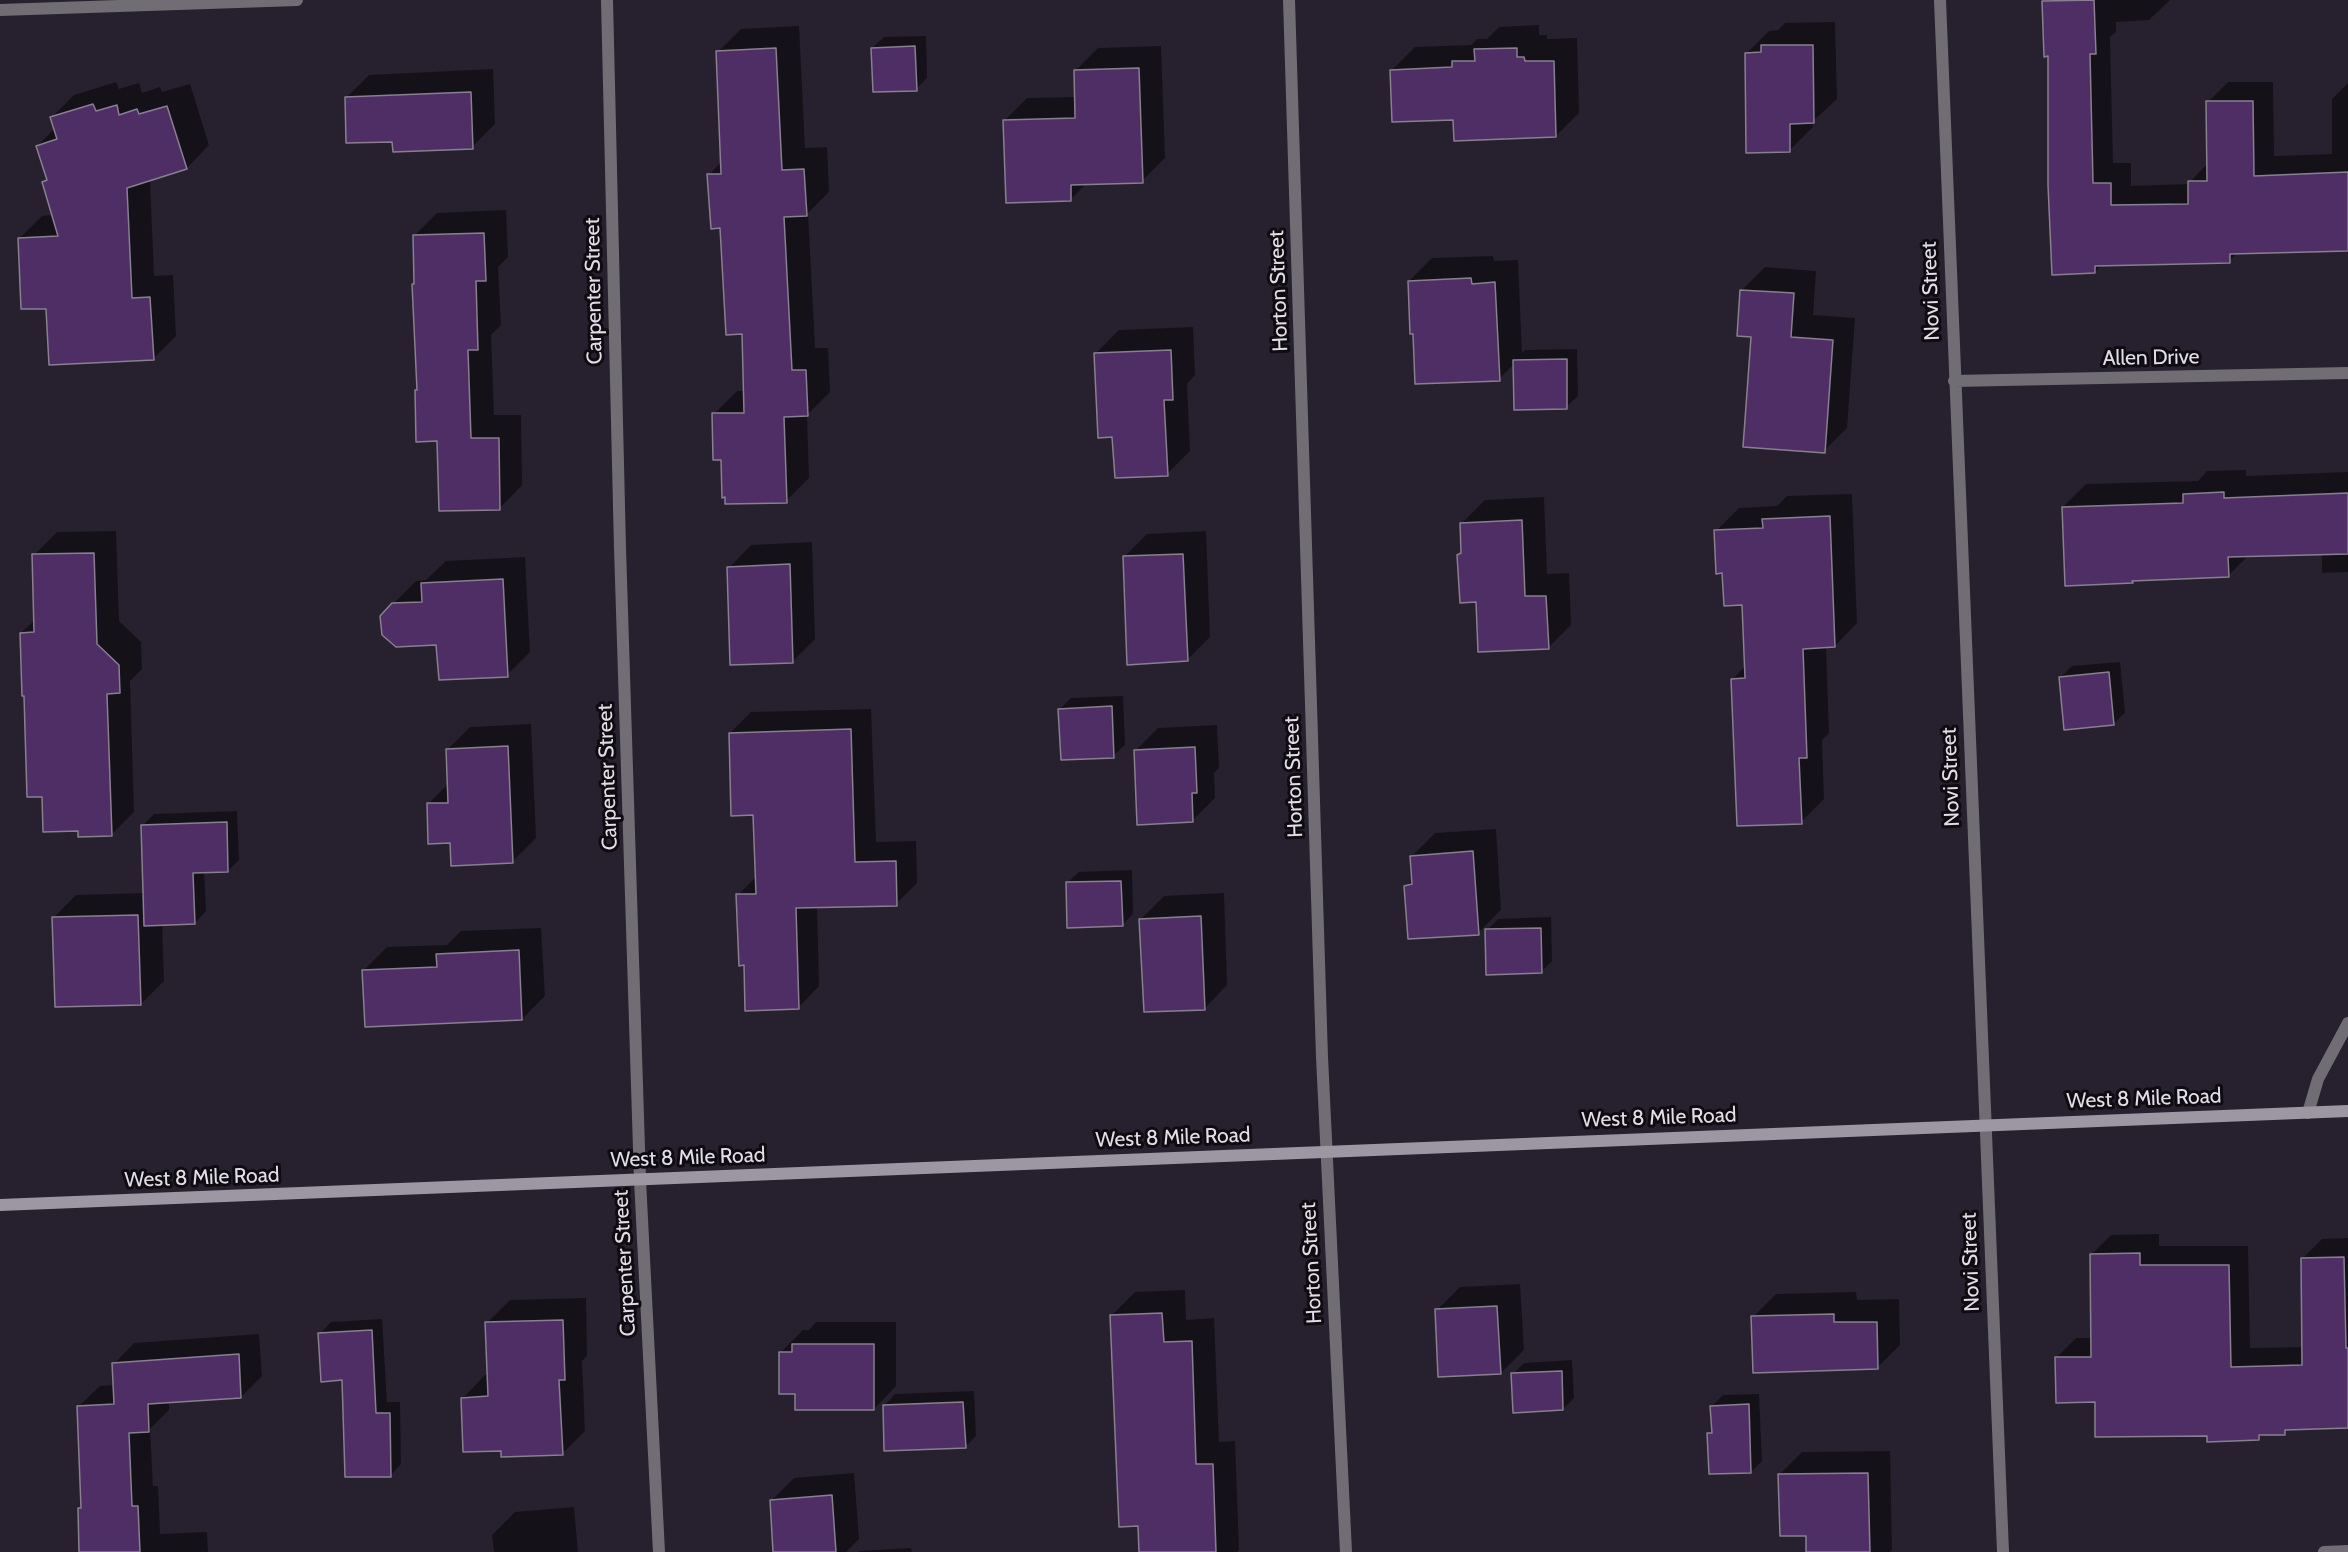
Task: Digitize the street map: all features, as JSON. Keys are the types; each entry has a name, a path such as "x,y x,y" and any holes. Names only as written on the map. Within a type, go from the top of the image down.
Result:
{"main road":[{"name":"West 8 Mile Road","path":"0,1205 2348,1112"}],"street":[{"path":"0,10 297,0"},
{"name":"Carpenter Street","path":"607,0 620,560 640,1180 659,1552"},
{"name":"Horton Street","path":"1289,0 1325,1151 1346,1552"},
{"name":"Novi Street","path":"1940,0 2003,1552"},
{"name":"Allen Drive","path":"1954,381 2348,373"},
{"path":"2308,1113 2318,1079 2348,1023"},
{"path":"2324,1552 2348,1551"}],"building":[{"path":"2094,0 2096,54 2090,54 2093,183 2111,183 2111,205 2188,204 2188,181 2207,181 2206,101 2253,101 2254,176 2348,172 2348,251 2230,254 2230,263 2095,266 2095,273 2052,275 2048,185 2048,56 2044,57 2042,1"},
{"path":"1761,45 1813,45 1814,123 1790,124 1790,152 1746,153 1745,53 1761,52"},
{"path":"915,46 917,91 873,92 871,48"},
{"path":"776,48 782,170 804,169 807,216 784,217 792,370 806,370 808,416 784,417 787,503 725,504 725,497 722,498 721,460 713,460 712,413 744,413 742,334 726,335 720,228 711,229 707,174 721,174 716,51"},
{"path":"1517,48 1517,57 1524,57 1525,61 1554,61 1556,137 1454,141 1453,120 1392,122 1390,70 1452,67 1452,61 1475,61 1474,49"},
{"path":"1139,68 1143,183 1071,185 1071,201 1006,203 1003,120 1075,118 1074,70"},
{"path":"471,92 473,149 393,152 392,142 346,143 345,97"},
{"path":"93,104 96,111 117,105 119,115 137,109 139,114 167,106 187,169 127,188 132,298 150,297 154,360 49,365 46,309 21,309 18,238 58,236 42,182 47,180 36,146 57,139 50,117"},
{"path":"484,233 486,281 476,281 478,350 468,350 471,438 499,438 500,510 439,511 437,441 416,442 413,235"},
{"path":"1471,278 1472,284 1495,282 1500,381 1415,384 1408,281"},
{"path":"1740,290 1794,293 1791,337 1833,340 1825,453 1743,447 1751,337 1737,336"},
{"path":"1171,350 1173,400 1164,400 1168,476 1115,478 1112,437 1098,438 1094,353"},
{"path":"1567,359 1567,409 1514,410 1513,360"},
{"path":"2224,492 2224,498 2348,493 2348,554 2228,557 2229,577 2065,586 2062,507 2183,503 2183,494"},
{"path":"1830,516 1835,647 1803,649 1807,758 1799,758 1802,824 1737,826 1731,679 1745,678 1742,605 1724,606 1722,573 1716,574 1714,530 1763,528 1762,519"},
{"path":"1522,520 1525,596 1546,596 1549,649 1478,652 1476,602 1460,603 1457,555 1461,553 1460,523"},
{"path":"94,553 97,644 119,665 120,693 107,694 112,836 78,837 78,831 43,832 42,797 27,797 20,633 34,632 32,554"},
{"path":"1183,554 1188,661 1127,665 1123,556"},
{"path":"790,564 793,663 730,665 727,567"},
{"path":"503,579 508,677 439,680 436,645 396,647 382,635 380,616 392,603 422,602 421,583"},
{"path":"2109,672 2114,725 2064,730 2059,677"},
{"path":"1112,706 1114,758 1061,760 1058,709"},
{"path":"851,729 855,862 896,861 897,906 796,908 799,1009 745,1011 744,965 739,966 736,894 756,894 753,815 731,816 729,733"},
{"path":"508,746 513,863 451,866 450,843 428,844 427,803 448,803 446,749"},
{"path":"1195,747 1197,793 1192,793 1193,822 1137,825 1134,750"},
{"path":"227,822 228,872 193,873 195,924 144,926 141,825"},
{"path":"1473,851 1479,935 1408,939 1404,886 1412,884 1410,856"},
{"path":"1121,881 1123,926 1067,928 1066,882"},
{"path":"138,915 141,1005 55,1007 52,917"},
{"path":"1201,916 1205,1010 1144,1012 1139,919"},
{"path":"1541,928 1542,973 1486,975 1485,929"},
{"path":"519,950 522,1020 365,1027 362,970 437,967 436,954"},
{"path":"2140,1253 2140,1265 2229,1265 2231,1367 2302,1365 2301,1258 2344,1257 2346,1348 2348,1348 2348,1428 2285,1430 2285,1435 2259,1435 2259,1440 2207,1442 2207,1436 2095,1437 2095,1402 2056,1403 2055,1357 2091,1357 2090,1254"},
{"path":"1497,1306 1501,1374 1438,1377 1435,1309"},
{"path":"1162,1313 1164,1342 1192,1341 1196,1464 1213,1464 1216,1552 1139,1552 1138,1526 1119,1527 1110,1315"},
{"path":"1834,1314 1834,1322 1877,1322 1878,1369 1753,1373 1751,1316"},
{"path":"563,1320 565,1380 559,1380 563,1455 501,1457 501,1451 463,1452 461,1398 488,1396 485,1322"},
{"path":"372,1330 376,1413 390,1413 391,1477 345,1477 342,1380 321,1382 318,1333"},
{"path":"792,1344 874,1344 874,1410 795,1410 795,1394 779,1394 779,1352 792,1352"},
{"path":"239,1354 241,1398 148,1404 149,1432 129,1433 132,1506 138,1506 140,1552 79,1552 78,1508 81,1508 77,1406 114,1404 112,1363"},
{"path":"1562,1371 1563,1410 1513,1413 1511,1373"},
{"path":"963,1402 966,1448 884,1451 883,1405"},
{"path":"1749,1404 1751,1473 1709,1474 1707,1433 1712,1433 1710,1406"},
{"path":"1868,1473 1870,1552 1806,1552 1806,1536 1780,1536 1778,1474"},
{"path":"832,1495 836,1552 773,1552 770,1500"}]}
